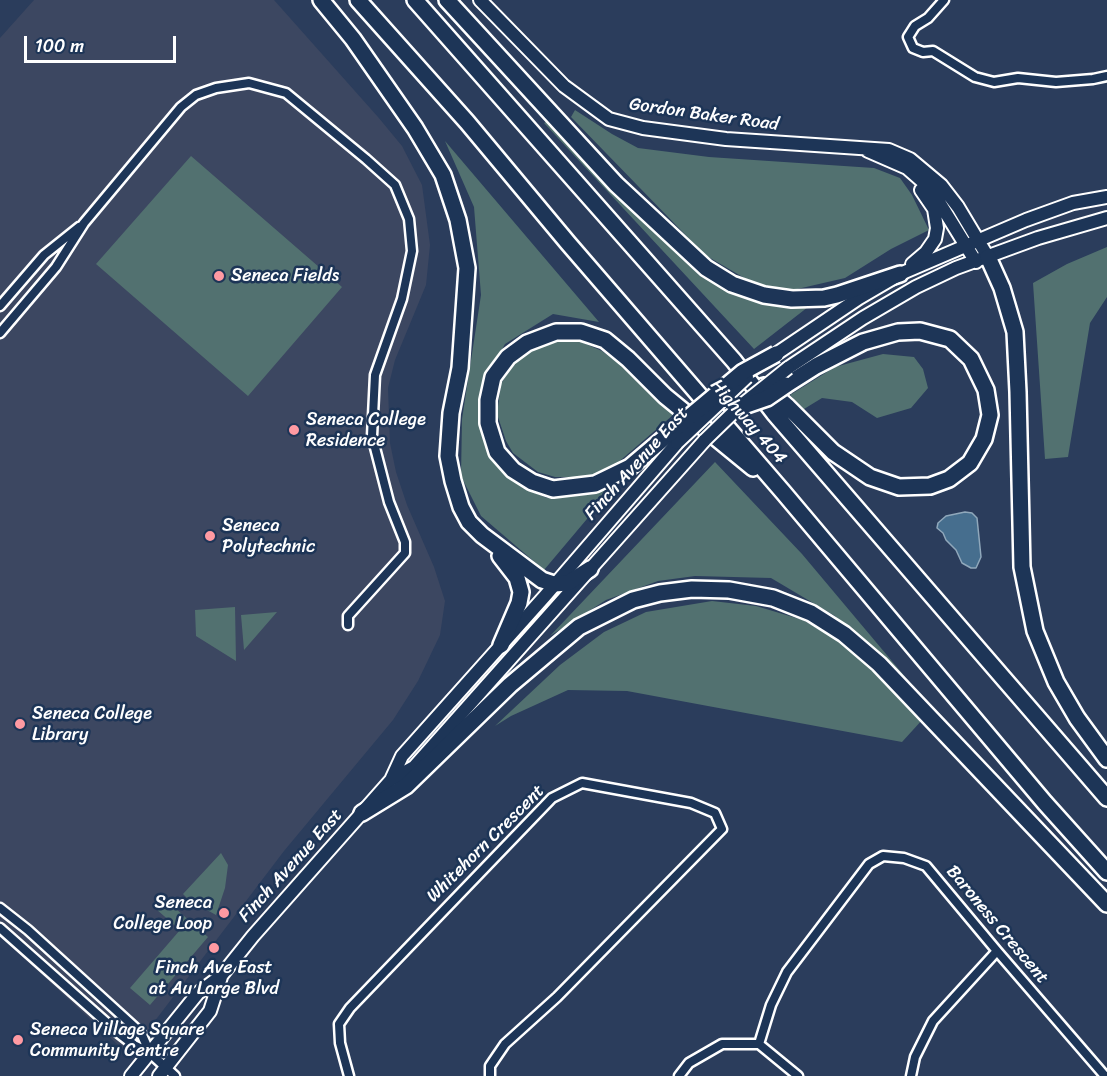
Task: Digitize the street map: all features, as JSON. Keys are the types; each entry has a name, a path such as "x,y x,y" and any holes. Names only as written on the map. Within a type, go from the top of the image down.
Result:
{"highway":[{"path":"321,0 353,39 415,128 442,175 458,220 467,268 460,368 451,413 448,456 461,507 469,522 482,535 542,580 554,584 568,583 590,569"},
{"name":"Highway 404","path":"358,0 467,122 1045,803 1107,872"},
{"name":"Highway 404","path":"415,0 734,361 788,430 1107,798"},
{"path":"447,0 616,184 686,251 732,284 764,295 792,299 837,295 900,274"},
{"path":"982,259 1002,288 1015,332 1022,567 1035,631 1056,682 1077,718 1107,759"},
{"path":"734,361 788,407 833,452 870,477 899,487 930,486 949,479 970,463 984,439 990,416 986,390 971,359 950,339 920,331 898,332 863,342 825,361 786,385 767,398 738,408"},
{"path":"776,354 743,372 673,438 630,467 595,484 553,489 532,482 513,470 497,452 488,423 488,400 493,377 508,357 527,343 556,332 581,332 605,340 628,359 665,396 783,492"},
{"path":"482,535 489,546 511,568 521,592 519,603 501,645"},
{"path":"362,813 406,786 510,685 579,627 633,600 660,593 692,589 729,590 782,602 811,613 844,634 879,664 1107,904"}],"main road":[{"name":"Gordon Baker Road","path":"480,0 564,86 609,119 643,128 726,139 889,150 910,159 941,184 978,239 982,259"},
{"name":"Gordon Baker Road","path":"862,148 907,168 931,189 965,245 982,259"},
{"path":"881,157 914,182 924,193 937,218 935,239 926,252 900,274"},
{"path":"776,354 859,298 900,274 978,239 1073,203 1107,197"},
{"name":"Finch Avenue East","path":"391,780 414,767 673,477 693,451 738,408 788,368 888,302 915,287 956,268 1038,238 1107,218"},
{"name":"Finch Avenue East","path":"131,1076 198,993 221,976 260,928 391,780 402,756 554,584 673,438"},
{"name":"Finch Avenue East","path":"167,1073 210,1011 221,976"}],"street":[{"path":"944,0 928,18 915,26 908,37 913,48 923,52 933,51 975,77 993,82 1018,78 1056,82 1093,80 1107,76"},
{"path":"0,333 56,267 84,223 181,107 196,95 216,88 249,83 286,93 395,185 409,219 412,251 402,299 375,375 372,436 389,502 405,542 405,553 348,616 348,625"},
{"path":"0,306 44,255 84,223"},
{"name":"Whitehorn Crescent","path":"349,1076 340,1043 339,1024 350,1008 552,798 582,783 691,803 715,813 722,829 558,997 505,1044 490,1066 490,1076"},
{"name":"Baroness Crescent","path":"759,1044 771,1005 787,972 869,864 883,856 904,858 926,866 1105,1076"},
{"path":"0,908 28,930 141,1033 150,1053 167,1073"},
{"path":"0,928 116,1031 134,1045 150,1053"},
{"path":"911,1076 915,1057 933,1021 997,951"},
{"path":"679,1076 689,1063 722,1044 759,1044 798,1076"}],"shaded area":[{"name":"Seneca Polytechnic","path":"34,0 274,0 402,146 422,185 430,245 426,285 395,360 388,388 390,443 396,472 445,601 440,635 418,681 393,720 284,851 129,1055 0,936 0,38"},
{"path":"972,513 977,518 981,557 976,568 962,563 956,550 937,528 938,523 946,516"}],"green space":[{"path":"575,110 638,148 709,157 874,168 900,178 912,195 929,230 891,249 845,278 793,290 765,290 705,255 571,117"},
{"path":"549,120 700,276 738,294 772,303 808,307 754,349 544,123"},
{"path":"445,141 599,322 553,314 505,344 483,383 480,409 483,434 492,455 506,475 525,489 547,498 593,494 624,475 544,570 481,516 461,476 462,419 481,295 474,207"},
{"name":"Seneca Fields","path":"191,156 342,287 248,396 96,264"},
{"path":"1107,247 1107,297 1090,323 1068,457 1045,459 1033,283 1067,264"},
{"path":"561,341 581,342 602,351 626,369 673,415 615,465 591,477 555,477 538,472 513,453 506,441 497,414 501,384 514,362 536,347"},
{"path":"883,354 914,357 923,369 928,388 911,408 877,418 852,402 822,398 804,409 790,395 835,367"},
{"path":"715,462 802,554 912,685 908,687 835,616 771,578 695,576 658,581 606,600 550,636"},
{"path":"712,601 756,606 803,620 847,646 923,719 902,742 627,691 568,690 511,716 495,726 560,665 604,632 646,612"},
{"path":"235,607 236,661 196,636 195,610"},
{"path":"277,612 244,650 241,615"},
{"path":"221,853 228,865 225,888 216,915 189,900 183,894"},
{"path":"175,908 208,937 150,1005 130,988 180,930 156,909"}],"place":[{"name":"Seneca Fields","path":"219,276"},
{"name":"Seneca College Residence","path":"294,430"},
{"name":"Seneca Polytechnic","path":"210,536"},
{"name":"Seneca College Library","path":"20,724"},
{"name":"Seneca College Loop","path":"224,913"},
{"name":"Finch Ave East at Au Large Blvd","path":"214,948"},
{"name":"Seneca Village Square Community Centre","path":"18,1040"}]}
